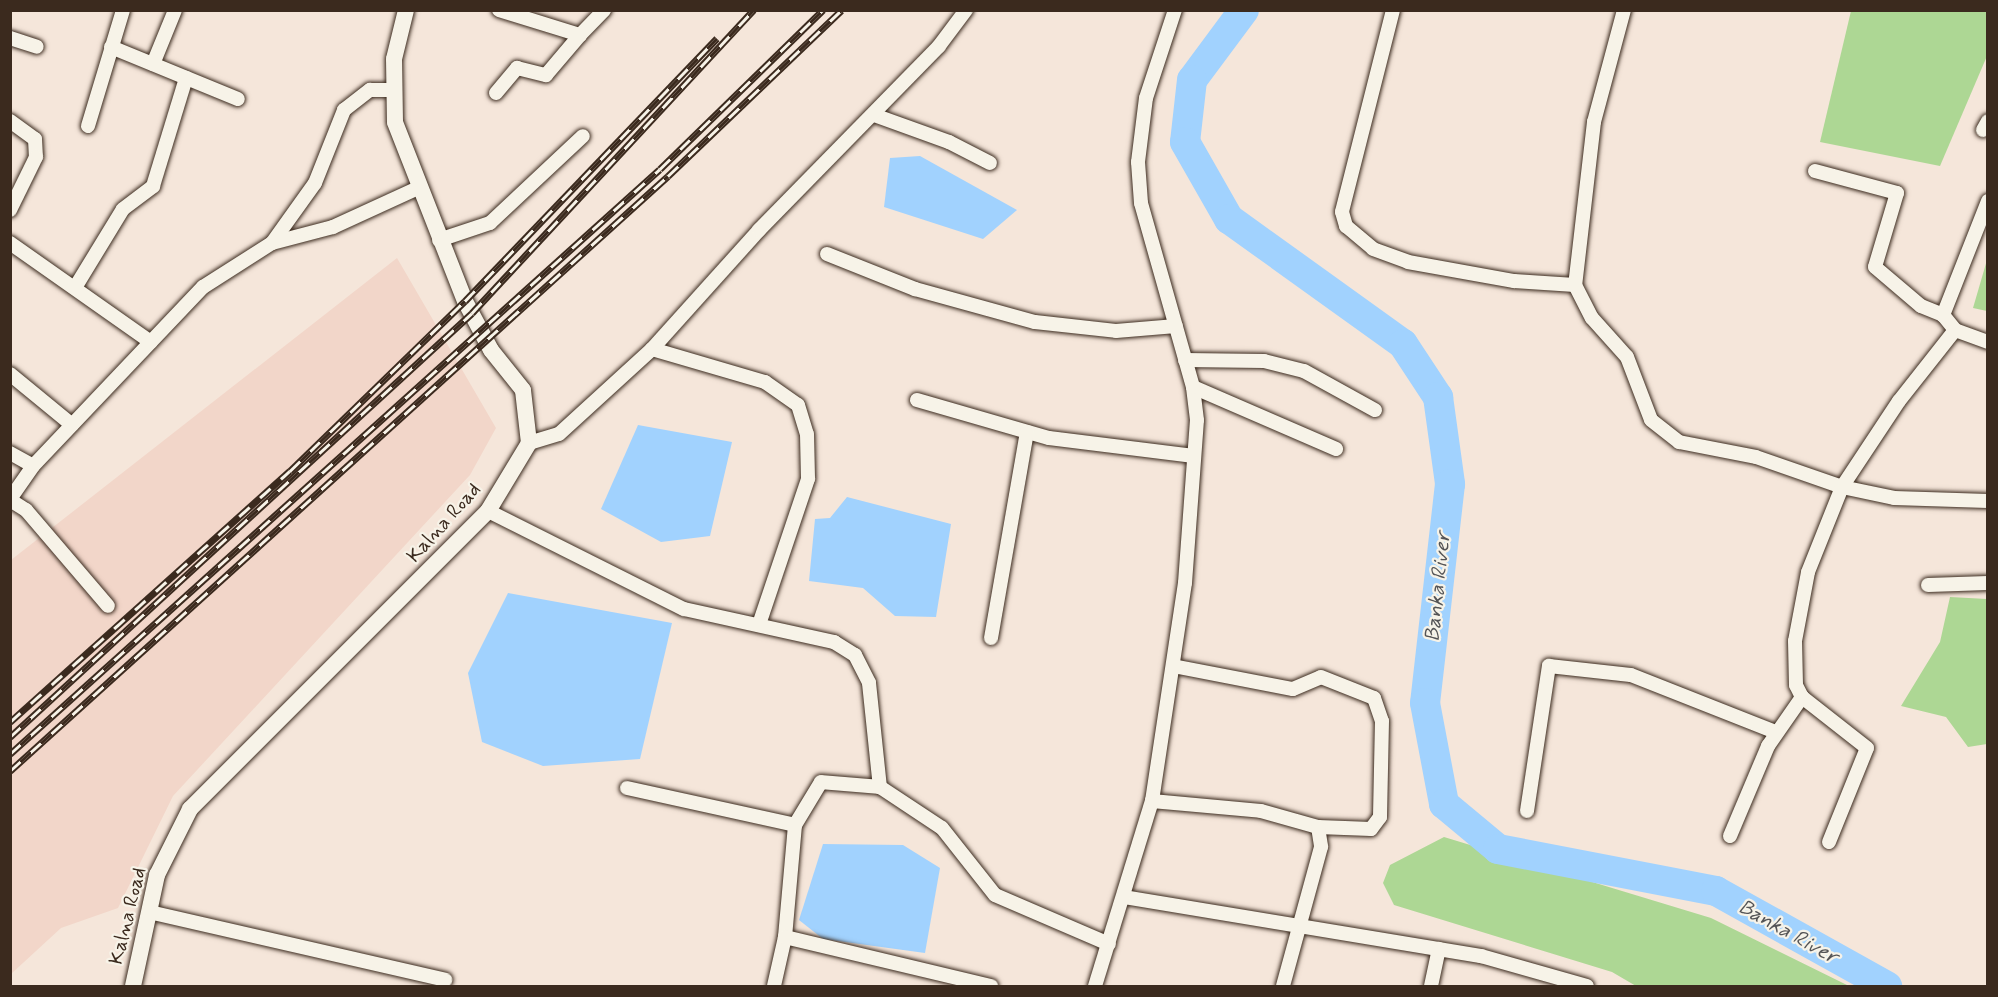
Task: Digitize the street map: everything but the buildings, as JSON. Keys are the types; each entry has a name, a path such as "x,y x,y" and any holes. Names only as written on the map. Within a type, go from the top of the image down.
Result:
{"street":[{"path":"88,126 123,10"},
{"path":"153,64 175,10"},
{"path":"499,10 580,35"},
{"path":"496,93 517,68 546,75 604,10"},
{"path":"402,14 391,90 395,122 418,188 491,350 523,390 529,444 559,434 652,349 759,230 874,115 966,10"},
{"path":"1095,987 1152,801 1185,583 1194,456 1193,387 1141,203 1138,162 1146,98 1175,10"},
{"path":"1393,10 1342,212 1346,226 1373,249 1408,262 1514,281 1575,285"},
{"path":"1624,10 1594,122 1575,285 1592,318 1627,357 1639,394 1665,436 1756,457 1842,487 1894,498 1988,501"},
{"path":"10,38 37,47"},
{"path":"111,47 238,99"},
{"path":"76,286 123,209 153,186 186,78"},
{"path":"272,243 315,183 345,110 370,90 391,90"},
{"path":"874,115 949,142 990,163"},
{"path":"10,121 35,139 36,157 10,210"},
{"path":"440,240 490,223 583,136"},
{"path":"1815,171 1897,193 1875,267 1921,306 1943,315 1955,330 1988,342"},
{"path":"108,606 26,510 10,500 33,466 203,287 272,243 333,227 418,188"},
{"path":"1943,315 1988,201"},
{"path":"10,243 76,286 151,342"},
{"path":"827,254 915,289 1035,322 1116,331 1176,326"},
{"path":"1829,842 1867,748 1802,697 1793,672 1801,606 1814,548 1842,487 1899,401 1955,330"},
{"path":"652,349 765,382 798,405 807,434 808,479 759,625"},
{"path":"1185,360 1264,361 1304,371 1375,410"},
{"path":"10,374 72,425"},
{"path":"1193,387 1336,449"},
{"path":"916,400 1027,432 1194,456"},
{"path":"990,638 1027,432"},
{"name":"Kalna Road","path":"133,987 157,875 190,809 488,511 529,444"},
{"path":"10,453 33,466"},
{"path":"488,511 684,609 834,642 855,655 869,683 880,787"},
{"path":"1928,585 1988,584"},
{"path":"1152,801 1261,811 1318,827 1371,829 1380,817 1382,721 1374,698 1321,677 1293,689 1173,666"},
{"path":"1527,811 1549,666 1631,675 1776,732"},
{"path":"1730,836 1776,732 1802,697"},
{"path":"774,987 785,937 795,825 820,782 880,787 942,828 995,896 1109,944"},
{"path":"627,788 795,825"},
{"path":"1283,987 1321,847 1318,827"},
{"path":"1124,897 1524,965 1587,987"},
{"path":"149,912 445,980"},
{"path":"785,937 991,987"},
{"path":"1431,987 1439,949"}],"shaded area":[{"path":"397,258 496,428 470,475 173,796 118,908 61,928 11,974 11,560"}],"green space":[{"path":"1851,11 1986,11 1987,56 1940,166 1820,142"},
{"path":"1987,260 1987,311 1973,308"},
{"path":"1950,597 1987,599 1987,744 1968,747 1946,717 1901,706 1940,642"},
{"path":"1444,837 1711,918 1849,986 1636,986 1612,972 1394,905 1383,883 1390,865"}],"water":[{"path":"920,156 1017,210 983,239 884,207 890,158"},
{"path":"638,425 732,442 710,536 661,542 601,509"},
{"path":"847,497 951,524 936,617 895,616 863,588 809,581 815,519 830,518"},
{"path":"508,593 672,623 640,759 543,766 482,742 468,673"},
{"path":"823,844 903,845 940,868 925,953 823,939 799,920"}],"waterway":[{"name":"Banka River","path":"1244,10 1192,80 1185,142 1229,219 1403,344 1438,397 1450,484 1425,703 1444,804 1498,849 1716,891 1887,986"}],"railway":[{"path":"10,737 472,313 754,10"},
{"path":"10,754 660,169 823,10"},
{"path":"10,771 668,176 842,10"},
{"path":"10,722 290,471 465,301 717,38"}]}
